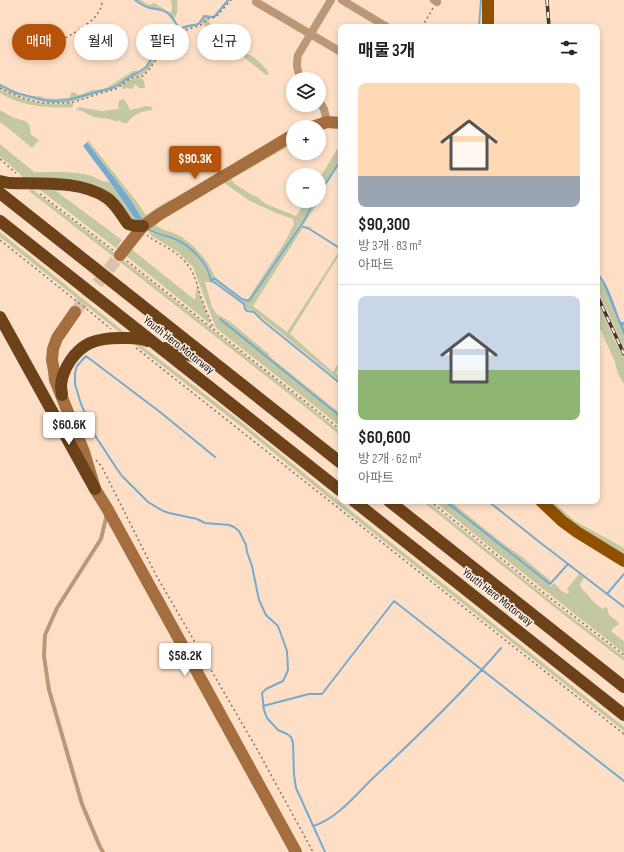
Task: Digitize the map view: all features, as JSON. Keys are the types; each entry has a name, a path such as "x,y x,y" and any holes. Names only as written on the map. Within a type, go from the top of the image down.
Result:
{"highway":[{"path":"0,181 9,183 67,185 95,191 108,198 128,224 143,226"},
{"name":"Youth Hero Motorway","path":"0,192 338,461"},
{"name":"Youth Hero Motorway","path":"0,220 338,489"},
{"path":"0,317 95,489"},
{"path":"62,395 62,379 69,364 78,351 91,342 98,340 137,338 215,363"},
{"name":"Youth Hero Motorway","path":"358,504 624,715"},
{"name":"Youth Hero Motorway","path":"393,504 624,687"}],"main road":[{"path":"488,0 488,24"},
{"path":"544,504 562,521 577,532 624,561"}],"street":[{"path":"298,72 296,64 298,56 331,0"},
{"path":"342,0 382,24"},
{"path":"256,2 338,50"},
{"path":"325,112 328,122 338,123"},
{"path":"121,256 143,226 160,214 286,139"},
{"path":"75,312 57,338 53,349 52,360 55,380 84,452 95,489 108,510 296,852"}],"lane":[{"path":"103,852 82,804 49,690 44,656 45,635 57,608 101,539 108,510"}],"path":[{"path":"66,38 86,25 99,11 103,2 102,0"},
{"path":"0,88 25,99 48,104 75,102 112,90 131,78 143,76 179,34 200,25 207,19 216,17 231,0"},
{"path":"424,24 436,1"},
{"path":"0,159 17,174"},
{"path":"40,193 338,428"},
{"path":"143,226 144,232 149,237 178,254 191,268 214,330"},
{"path":"0,240 111,328"},
{"path":"135,347 397,556 466,608 624,734"},
{"path":"84,452 87,452 102,467 156,575 258,751 313,852"},
{"path":"434,504 545,594 624,655"}],"green space":[{"path":"136,0 141,0 149,5 154,3 171,13 171,0 177,0 178,5 174,19 175,22 166,11 149,7"},
{"path":"229,0 230,0 216,16 214,17"},
{"path":"205,16 213,17 207,19 201,24 198,24"},
{"path":"207,19 210,24 204,24"},
{"path":"251,56 266,69 269,74 266,75 247,60 251,60"},
{"path":"152,60 156,60 142,75 131,78 116,88 67,103 48,103 25,98 0,88 0,86 16,94 42,101 68,101 115,87 132,75 140,73"},
{"path":"133,71 139,71 131,74 115,86 68,100 55,101 42,99 16,93 3,87 31,96 40,96 50,99 63,98 70,97 71,93 74,92 80,95 92,90 103,89"},
{"path":"139,77 144,81 145,88 139,88 135,84 132,89 123,89 121,85 131,79"},
{"path":"0,89 26,100 54,104 73,103 73,107 45,107 26,104 0,93"},
{"path":"123,99 130,110 146,106 152,107 152,110 144,111 133,117 127,123 123,123 119,120 118,122 93,117 82,111 76,110 79,107 101,111 117,109 119,108 119,101"},
{"path":"0,110 29,124 31,135 39,140 32,148 0,122"},
{"path":"286,133 286,136 256,155 141,224 130,222 117,203 100,190 85,185 60,181 26,180 0,157 0,144 34,172 80,173 92,176 102,181 110,182 138,223 141,220 141,217 131,200 87,142 88,140 146,215 166,202 178,198 208,179 263,149 274,139"},
{"path":"286,143 286,148 231,179 235,184 256,196 266,204 296,216 301,208 310,208 248,301 242,299 248,299 285,242 294,224 293,219 250,201 224,183 162,219 156,225 161,229 184,238 195,248 205,259 213,272 215,278 214,277 212,280 203,261 187,245 171,236 146,227"},
{"path":"338,148 338,164 326,182 326,168"},
{"path":"35,186 76,189 56,191 122,240 116,248"},
{"path":"29,188 31,188 82,227 338,430 338,434 289,394 30,192"},
{"path":"312,208 314,208 253,306 287,332 338,253 338,257 290,334 333,372 338,364 336,373 338,375 338,380 254,311 246,309 244,304 213,280 214,279 242,300 249,302"},
{"path":"145,229 181,243 198,257 209,275 211,282 205,282 212,307 217,314 229,321 269,354 269,356 338,412 338,425 216,328 193,267 178,252 152,236"},
{"path":"0,232 128,335 123,335 0,237"},
{"path":"130,248 195,300 197,284 210,322 209,323 124,254"},
{"path":"600,279 624,336 624,348 600,295"},
{"path":"600,307 624,358 624,384 618,373 615,362 600,329"},
{"path":"130,341 138,343 244,424 338,501 338,504 342,504 624,727 624,731 329,498 242,427"},
{"path":"426,504 431,504 556,605 624,657 624,661"},
{"path":"438,504 454,504 551,581 549,585 550,587 554,583 560,590 567,594 569,592 567,589 579,574 584,578 580,584 582,589 598,606 603,609 606,607 609,615 619,624 612,629 612,632 624,641 624,653"},
{"path":"551,504 556,504 575,521 624,548 624,556 569,522"}],"water":[{"path":"87,142 131,200 142,220 138,223 83,146"},
{"path":"600,276 609,290 621,322 624,322 624,336"}],"waterway":[{"path":"135,0 146,7 162,10 168,13 176,24"},
{"path":"0,85 16,93 43,100 55,101 68,100 115,87 146,67 152,58 182,28 199,23 204,16 214,17 228,0"},
{"path":"479,24 481,0"},
{"path":"326,183 338,165"},
{"path":"211,281 214,278 242,299 249,301 311,208"},
{"path":"303,227 308,228 338,247"},
{"path":"148,229 155,233 175,239 187,246 203,262 211,281 244,304 247,311 254,312 338,382"},
{"path":"220,319 338,415"},
{"path":"215,457 160,412 86,356 77,366 75,373 75,384 81,404 96,437 122,476 148,502 163,511 197,519 205,523 229,525 239,531 246,545 259,600 266,615 278,626 287,651 288,670 283,681 266,689 262,693 264,710 267,718 278,730 291,737 293,743 296,788 325,852"},
{"path":"449,504 550,584 568,564"},
{"path":"492,504 624,607"},
{"path":"607,594 624,574"},
{"path":"263,706 309,694 322,694 394,601 624,781"},
{"path":"313,826 330,818 352,799 455,699 501,648"}],"tunnel":[{"path":"75,312 120,255"}],"railway":[{"path":"547,0 549,24"},
{"path":"600,302 624,354"}]}
